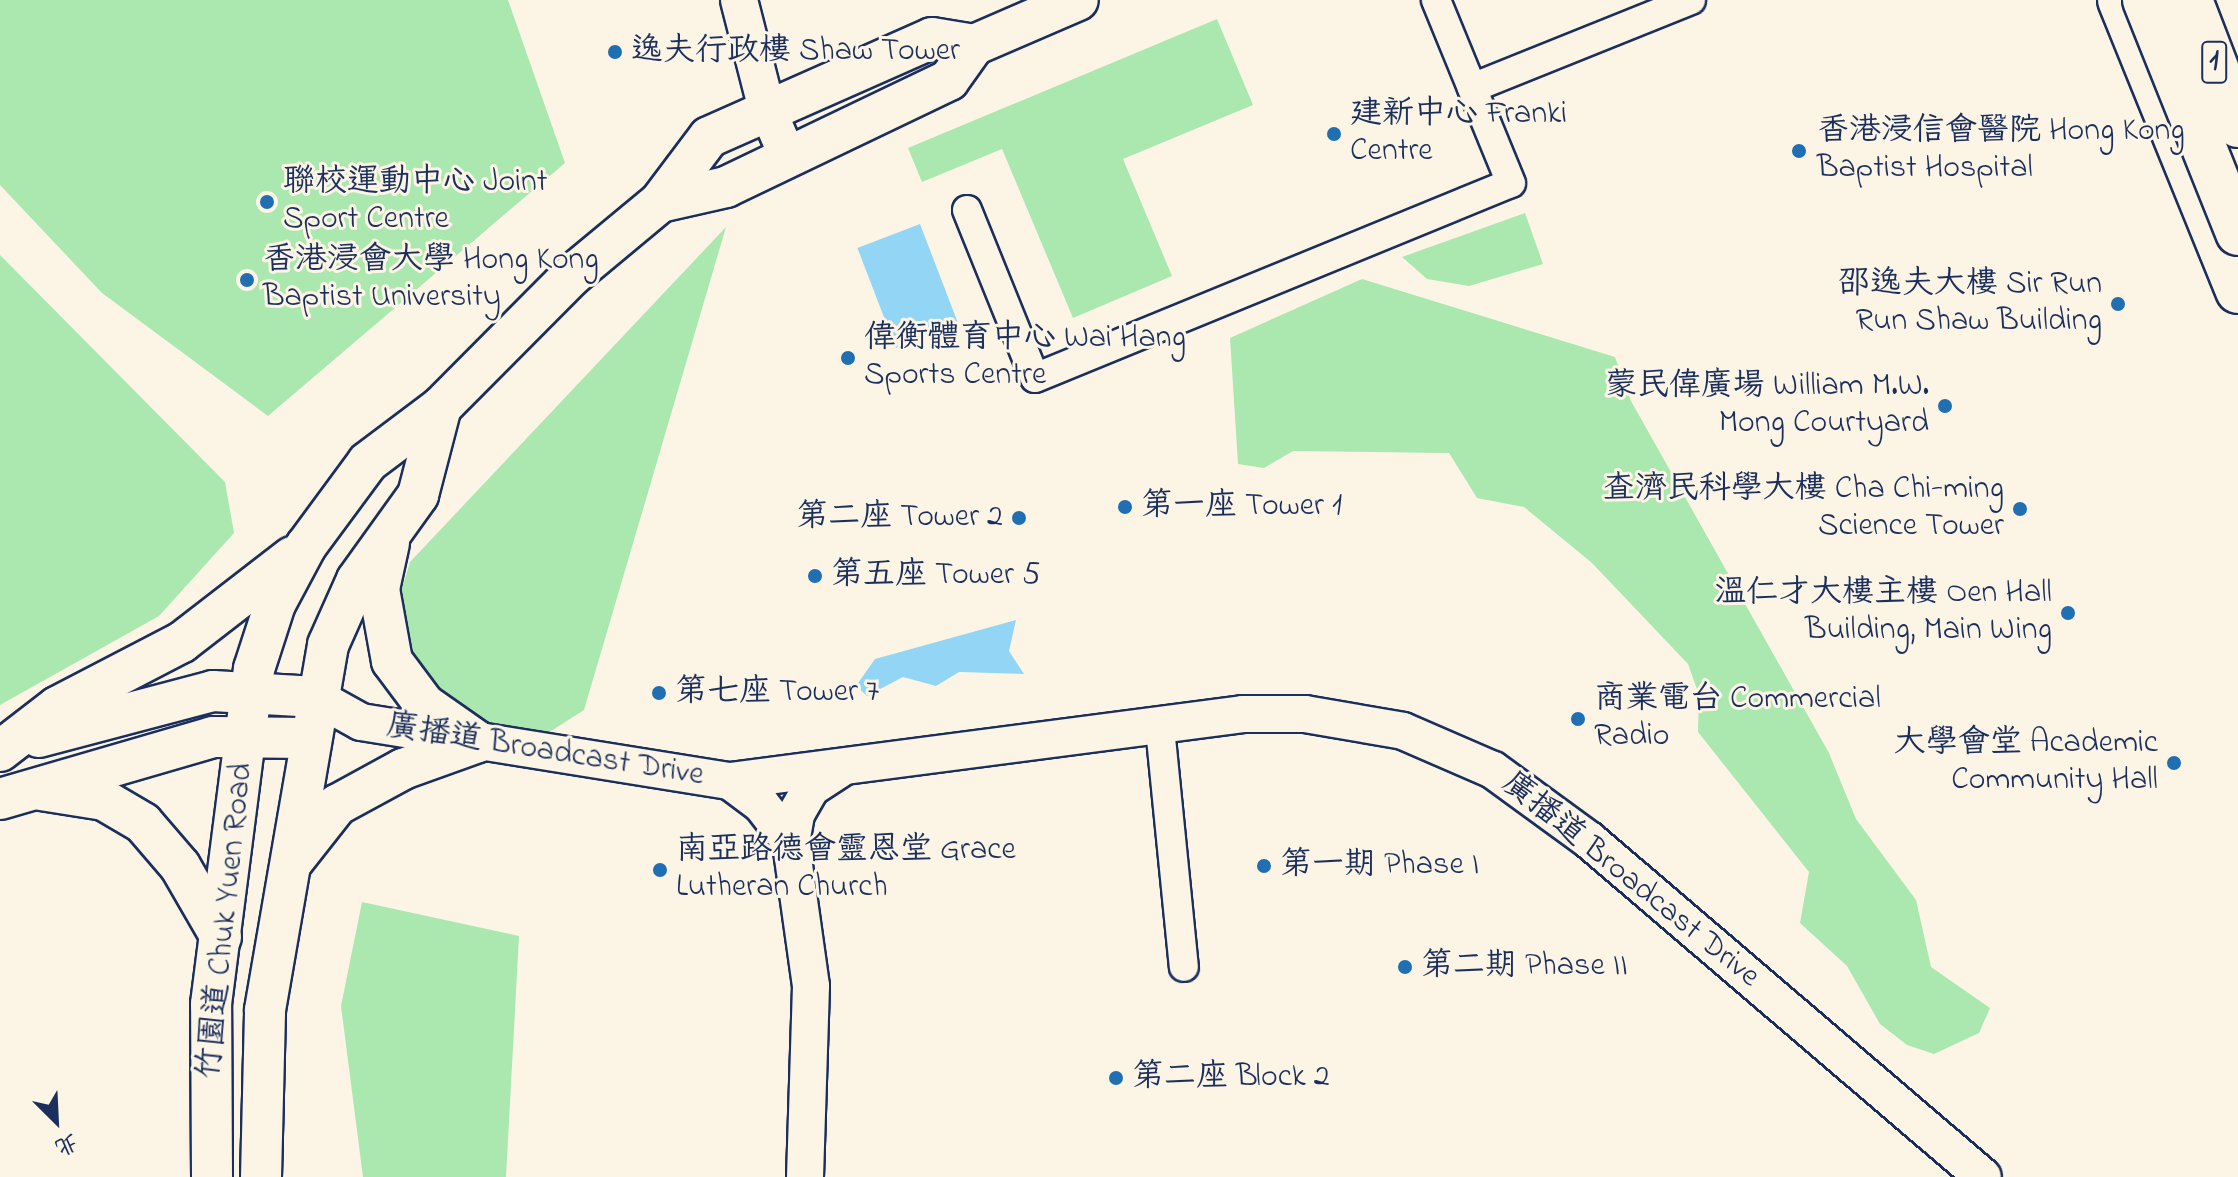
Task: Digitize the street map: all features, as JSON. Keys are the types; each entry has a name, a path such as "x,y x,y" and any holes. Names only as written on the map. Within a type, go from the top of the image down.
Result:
{"main road":[{"path":"660,202 726,187 786,153 949,80 974,45 1078,0"},
{"path":"2177,0 2131,6 2152,88 2238,291"},
{"name":"1","path":"2190,0 2238,125"},
{"path":"2152,88 2237,57 2216,0"},
{"name":"1","path":"2131,6 2238,233"},
{"path":"0,751 57,707 182,642 306,546 368,462 441,407 571,276 660,202 709,137 766,106 932,38 974,45"},
{"name":"竹園道 Chuk Yuen Road","path":"261,1177 259,1090 281,892 316,697 336,620 392,529 418,495 441,407"},
{"path":"392,529 379,589 392,661 424,704 478,742"},
{"name":"竹園道 Chuk Yuen Road","path":"212,1177 211,1004 249,713 260,640 306,546"},
{"path":"0,751 191,694 249,713 308,738"},
{"path":"15,794 172,745 249,713 316,697"},
{"path":"281,892 296,854 337,805 403,769 478,742"},
{"path":"15,794 104,800 143,823 180,866 221,937"}],"street":[{"path":"739,0 766,106 786,153"},
{"path":"967,210 1035,378 1511,183 1436,0"},
{"path":"1472,88 1691,0"},
{"name":"廣播道 Broadcast Drive","path":"316,697 361,722 730,781 839,770 1273,713 1351,719 1422,737 1493,770 1589,840 1983,1177"},
{"name":"廣播道 Broadcast Drive","path":"308,738 361,722"},
{"path":"1160,728 1184,967"},
{"name":"廣播道 Broadcast Drive","path":"805,1177 811,986 791,843 796,814 811,788 839,770"},
{"name":"廣播道 Broadcast Drive","path":"730,781 761,804 791,843"}],"green space":[{"name":"聯校運動中心 Joint Sport Centre","path":"0,0 508,0 565,163 268,416 102,293 0,185"},
{"path":"1217,19 1253,105 1123,159 1172,276 1073,318 1002,149 922,182 908,148"},
{"path":"1525,213 1543,264 1469,286 1427,279 1402,257"},
{"path":"726,227 584,710 540,738 501,731 440,700 392,622 410,562"},
{"path":"0,255 225,482 234,533 159,616 0,705"},
{"path":"1362,279 1615,357 1631,401 1829,753 1856,819 1916,900 1931,967 1990,1008 1979,1033 1934,1054 1907,1045 1880,1024 1847,966 1800,923 1809,872 1698,732 1699,695 1688,664 1592,563 1524,507 1477,498 1449,453 1293,451 1264,468 1238,464 1230,338"},
{"path":"362,902 519,936 506,1177 363,1177 341,1006"}],"water":[{"path":"920,224 958,324 896,348 857,248"},
{"path":"1016,620 1009,651 1024,674 959,672 936,686 903,677 867,696 856,686 875,659"}],"place":[{"name":"逸夫行政樓 Shaw Tower","path":"615,52"},
{"name":"建新中心 Franki Centre","path":"1334,134"},
{"name":"香港浸信會醫院 Hong Kong Baptist Hospital","path":"1799,151"},
{"name":"聯校運動中心 Joint Sport Centre","path":"267,202"},
{"name":"香港浸會大學 Hong Kong Baptist University","path":"247,280"},
{"name":"邵逸夫大樓 Sir Run Run Shaw Building","path":"2118,304"},
{"name":"偉衡體育中心 Wai Hang Sports Centre","path":"848,358"},
{"name":"蒙民偉廣場 William M.W. Mong Courtyard","path":"1945,406"},
{"name":"第一座 Tower 1","path":"1125,507"},
{"name":"查濟民科學大樓 Cha Chi-ming Science Tower","path":"2020,509"},
{"name":"第二座 Tower 2","path":"1019,518"},
{"name":"第五座 Tower 5","path":"815,576"},
{"name":"溫仁才大樓主樓 Oen Hall Building, Main Wing","path":"2068,613"},
{"name":"第七座 Tower 7","path":"659,693"},
{"name":"商業電台 Commercial Radio","path":"1578,719"},
{"name":"大學會堂 Academic Community Hall","path":"2174,763"},
{"name":"第一期 Phase I","path":"1264,866"},
{"name":"南亞路德會靈恩堂 Grace Lutheran Church","path":"660,870"},
{"name":"第二期 Phase II","path":"1405,967"},
{"name":"第二座 Block 2","path":"1116,1078"}]}
